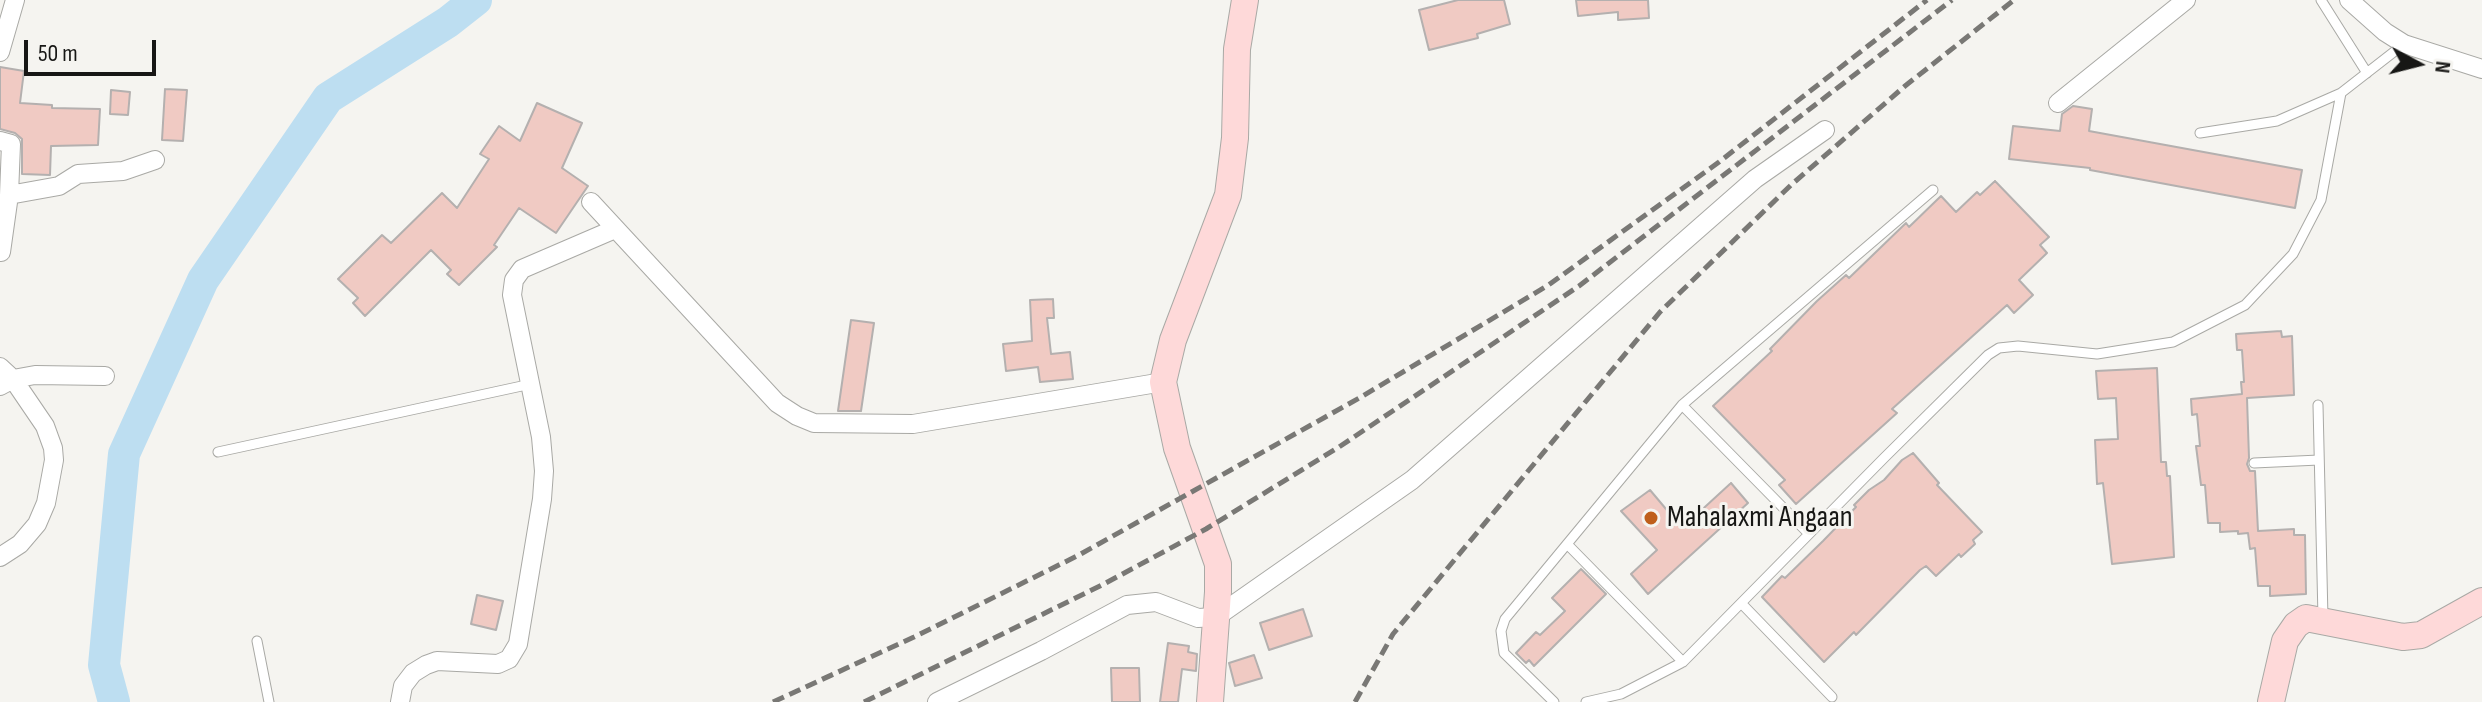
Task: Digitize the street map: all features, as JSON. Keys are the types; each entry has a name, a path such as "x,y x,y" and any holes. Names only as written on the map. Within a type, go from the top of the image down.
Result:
{"street":[{"path":"0,52 15,0"},
{"path":"1210,702 1218,564 1177,448 1163,382 1173,340 1228,195 1235,138 1237,49 1245,0"},
{"path":"2058,103 2186,0"},
{"path":"2349,0 2385,32 2404,44 2482,69"},
{"path":"937,702 1127,605 1156,602 1198,618 1216,617 1412,480 1755,179 1825,130"},
{"path":"0,141 11,144 9,195 1,252"},
{"path":"9,195 59,186 78,174 123,171 155,160"},
{"path":"591,202 777,403 814,423 913,424 1163,382"},
{"path":"400,702 403,686 413,673 426,665 437,661 498,664 509,659 518,644 544,471 541,437 512,295 514,280 522,269 615,229"},
{"path":"4,377 105,376"},
{"path":"0,557 20,544 37,524 54,469 53,448 45,426 4,377"},
{"path":"2271,702 2285,641 2296,625 2306,618 2403,637 2421,635 2482,601"}],"lane":[{"path":"2321,0 2367,73"},
{"path":"2200,133 2277,121 2341,93 2404,44"},
{"path":"1586,702 1621,694 1683,662 1894,447 1999,348 2018,346 2097,354 2173,342 2245,305 2293,254 2321,200 2341,93"},
{"path":"1554,702 1504,653 1501,631 1505,619 1682,405 1933,190"},
{"path":"218,452 531,384"},
{"path":"1682,405 1809,534"},
{"path":"2318,405 2323,621"},
{"path":"2254,463 2319,460"},
{"path":"1567,544 1683,662"},
{"path":"1742,604 1832,697"},
{"path":"257,641 269,702"}],"building":[{"path":"1458,0 1504,0 1510,24 1477,34 1478,38 1429,50 1419,10"},
{"path":"1576,0 1648,0 1649,18 1618,20 1618,12 1578,16"},
{"path":"0,67 24,71 20,103 52,105 52,108 100,109 98,145 51,146 50,175 22,174 22,139 15,133 0,129"},
{"path":"165,89 187,90 183,141 162,140"},
{"path":"111,90 130,92 128,115 110,114"},
{"path":"537,103 582,123 562,168 588,186 556,233 519,208 494,245 497,247 459,285 447,274 451,270 431,250 365,316 353,303 358,298 338,279 382,235 391,243 442,193 457,208 489,159 480,154 499,126 520,141"},
{"path":"2073,106 2092,109 2089,131 2302,170 2295,208 2090,168 2009,159 2013,126 2060,131 2062,114"},
{"path":"1995,181 2049,237 2040,245 2047,253 2019,280 2033,295 2014,313 2007,305 1892,409 1897,413 1796,504 1779,485 1785,480 1713,406 1772,351 1770,349 1817,301 1846,275 1849,278 1906,223 1909,227 1941,196 1956,212 1977,192 1980,195"},
{"path":"1053,299 1054,318 1047,318 1051,354 1070,352 1073,379 1040,382 1038,367 1006,371 1003,344 1032,341 1030,300"},
{"path":"851,320 874,323 861,411 838,411"},
{"path":"2281,331 2282,337 2292,336 2294,395 2247,398 2247,464 2250,471 2255,471 2258,531 2294,529 2294,535 2305,535 2306,594 2270,596 2270,586 2258,586 2255,548 2250,549 2248,533 2220,532 2220,523 2208,523 2205,485 2201,485 2196,446 2200,446 2197,414 2192,415 2191,399 2242,394 2242,350 2237,350 2236,334"},
{"path":"2157,368 2161,462 2166,462 2167,476 2170,476 2174,557 2112,564 2103,483 2097,484 2095,440 2118,439 2116,398 2098,399 2096,371"},
{"path":"1913,453 1939,483 1937,485 1982,532 1973,540 1975,544 1961,557 1959,554 1936,576 1926,566 1920,570 1856,635 1854,632 1824,662 1762,597 1823,541 1869,490"},
{"path":"1731,483 1748,503 1648,594 1631,574 1657,550 1621,511 1650,490 1682,528"},
{"path":"1581,569 1606,594 1534,666 1529,660 1526,663 1516,653 1536,632 1540,635 1565,611 1552,598"},
{"path":"477,595 503,601 496,630 471,624"},
{"path":"1303,609 1312,636 1269,650 1260,623"},
{"path":"1168,643 1189,646 1188,652 1197,654 1196,671 1182,669 1178,702 1160,702"},
{"path":"1254,655 1262,678 1235,686 1229,663"},
{"path":"1111,668 1139,668 1140,702 1112,702"}],"waterway":[{"path":"114,702 104,665 124,454 203,280 328,98 448,22 476,0"}],"railway":[{"path":"773,702 914,637 1079,555 1361,397 1547,286 1719,162 1927,0"},
{"path":"864,702 1102,585 1206,529 1339,447 1579,286 1952,0"},
{"path":"1355,702 1393,634 1660,312 1791,185 1905,86 2014,0"}],"place":[{"name":"Mahalaxmi Angaan","path":"1651,518"}]}
